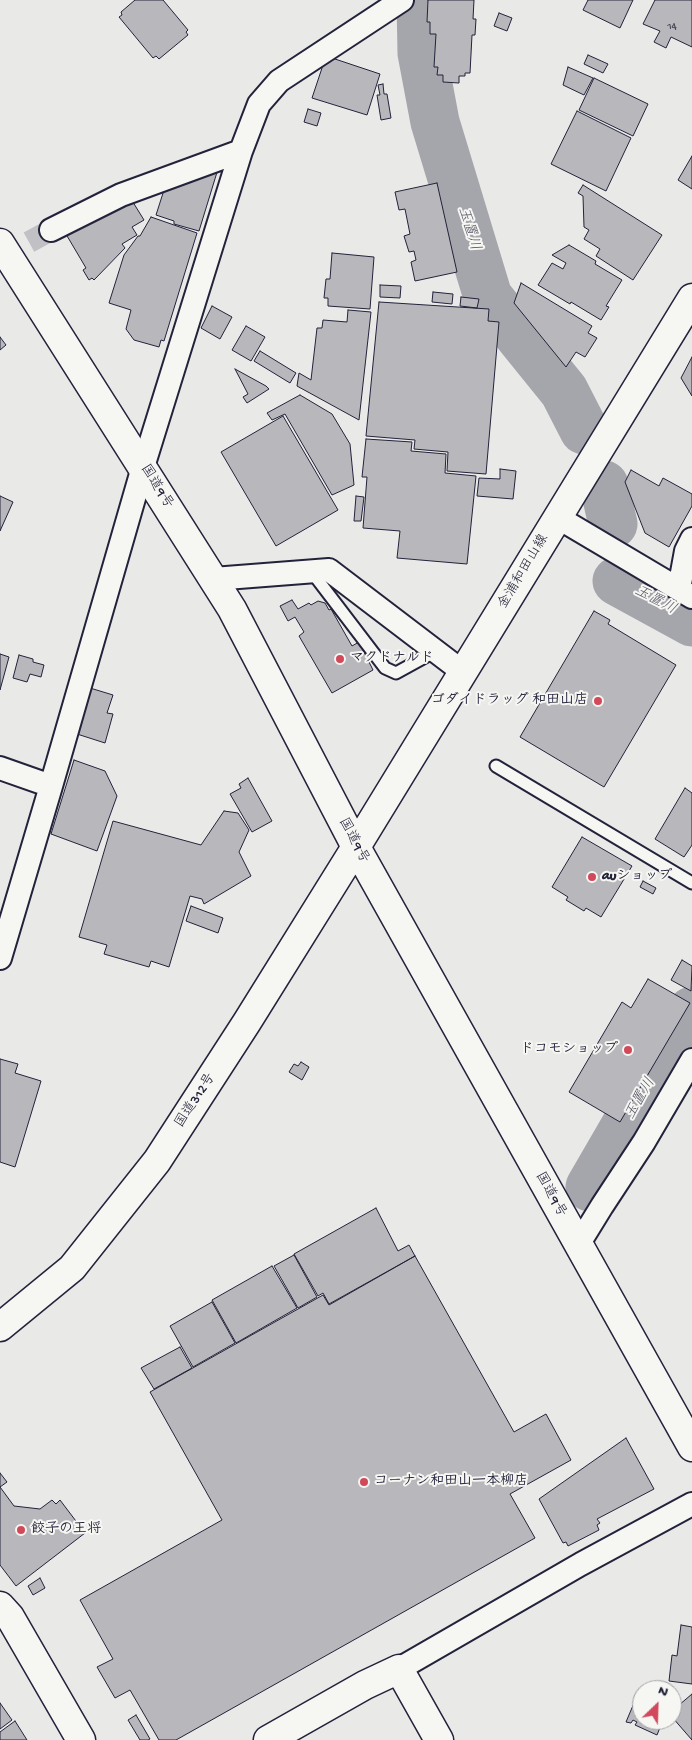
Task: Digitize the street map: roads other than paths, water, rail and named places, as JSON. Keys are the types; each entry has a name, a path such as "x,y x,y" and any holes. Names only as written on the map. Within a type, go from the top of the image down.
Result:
{"main road":[{"name":"国道9号","path":"0,243 232,610 356,847 692,1447"},
{"name":"金浦和田山線","path":"356,847 692,298"},
{"name":"国道312号","path":"0,1327 72,1268 157,1161 247,1022 356,847"},
{"path":"0,1606 10,1617 80,1740"},
{"path":"268,1740 398,1669 439,1740"}],"street":[{"path":"0,958 143,467 241,151 259,104 279,81 402,0"},
{"path":"51,230 121,195 241,151"},
{"path":"557,518 686,593"},
{"path":"686,593 686,551 692,539"},
{"path":"213,579 329,570 463,672"},
{"path":"0,768 51,786"},
{"path":"578,1245 644,1142 692,1060"},
{"path":"398,1669 581,1564 692,1504"}],"lane":[{"path":"311,571 385,668 396,673 436,651"},
{"path":"496,766 692,883"}],"waterway":[{"name":"玉置川","path":"421,0 422,53 435,122 488,297 564,391 584,430"},
{"name":"玉置川","path":"604,485 613,524"},
{"name":"玉置川","path":"617,581 692,622"},
{"name":"玉置川","path":"590,1187 692,1011"}],"tunnel":[{"path":"0,258 51,230"}],"place":[{"name":"マクドナルド","path":"340,659"},
{"name":"ゴダイドラッグ 和田山店","path":"598,701"},
{"name":"auショップ","path":"592,877"},
{"name":"ドコモショップ","path":"628,1050"},
{"name":"コーナン和田山一本柳店","path":"364,1482"},
{"name":"餃子の王将","path":"21,1530"}]}
